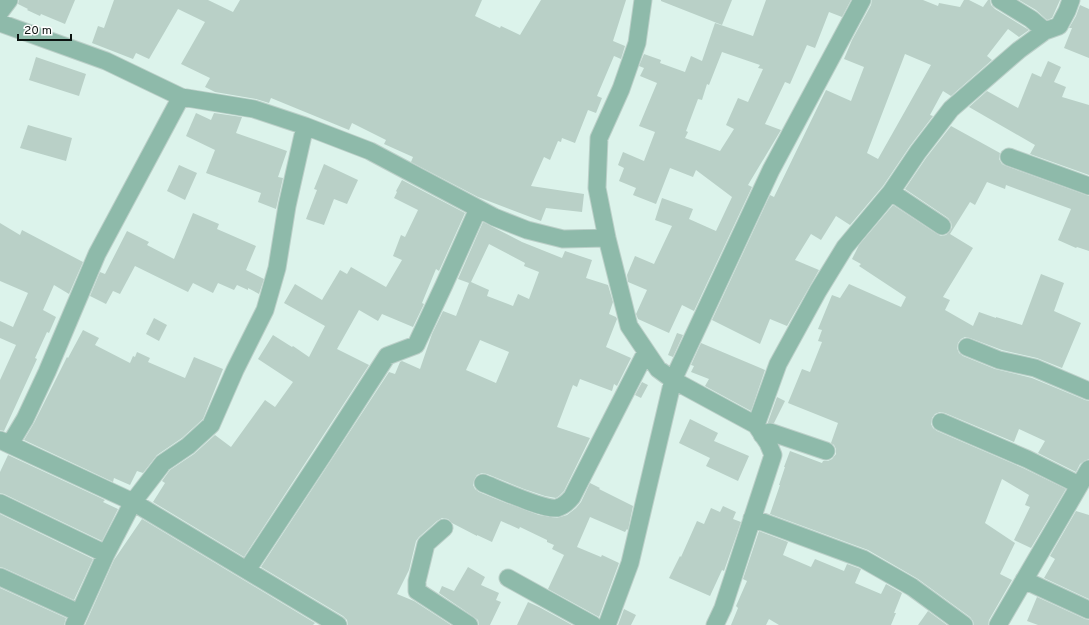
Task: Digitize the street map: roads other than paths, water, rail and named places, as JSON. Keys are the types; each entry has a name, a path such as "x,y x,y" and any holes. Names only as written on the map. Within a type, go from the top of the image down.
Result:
{"street":[{"path":"0,12 9,0"},
{"path":"643,0 637,43 621,89 599,138 597,188 607,238 630,326 658,369 673,380 759,430 770,432 826,451"},
{"path":"607,625 630,563 673,380 771,170 862,0"},
{"path":"1000,0 1031,19 1045,31"},
{"path":"759,430 778,364 818,291 845,247 891,192 950,109 1019,50 1045,31 1059,26 1071,0"},
{"path":"0,23 106,61 182,97 254,109 305,126 370,151 478,209 526,230 563,239 607,238"},
{"path":"182,97 97,254 25,419 5,442 133,502 338,625"},
{"path":"0,577 76,619 106,554 133,502 163,463 188,446 211,425 235,370 265,310 277,268 287,206 305,126"},
{"path":"1010,156 1089,186"},
{"path":"891,192 942,226"},
{"path":"246,570 323,455 386,356 416,345 478,209"},
{"path":"967,347 999,360 1035,368 1089,391"},
{"path":"483,483 550,508 558,508 566,504 572,497 646,352"},
{"path":"941,422 1027,459 1079,485"},
{"path":"715,625 723,608 773,455 768,443 759,430"},
{"path":"998,625 1089,469"},
{"path":"0,503 106,554"},
{"path":"752,518 863,559 912,587 964,625"},
{"path":"444,528 426,544 417,581 417,591 469,625"},
{"path":"508,578 593,625"},
{"path":"1024,580 1089,610"}]}
